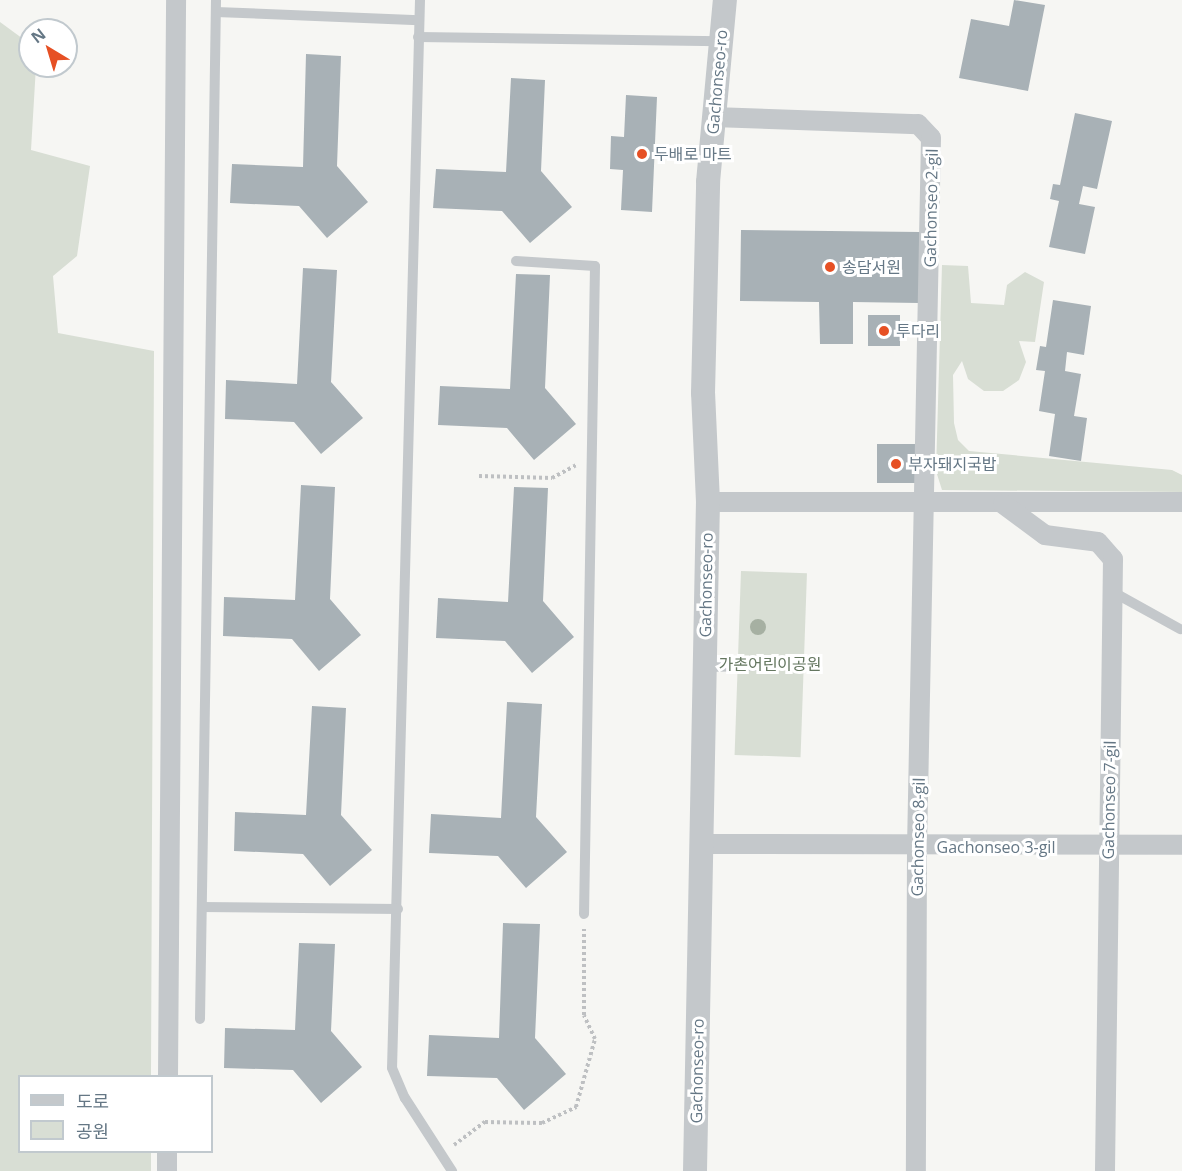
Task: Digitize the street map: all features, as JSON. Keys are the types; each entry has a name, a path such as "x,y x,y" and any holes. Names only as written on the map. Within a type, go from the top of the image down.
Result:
{"street":[{"path":"168,1075 176,0"},
{"name":"Gachonseo-ro","path":"695,1171 708,502 703,382 713,117 725,0"},
{"name":"Gachonseo 2-gil","path":"713,117 918,124 928,130 933,146 925,503"},
{"path":"708,502 1003,504 1182,502"},
{"name":"Gachonseo 8-gil","path":"916,1171 917,847 925,503"},
{"name":"Gachonseo 7-gil","path":"1003,504 1044,535 1110,549 1113,592 1107,847 1105,1171"},
{"name":"Gachonseo 3-gil","path":"701,844 917,847 1182,845"},
{"path":"167,1153 167,1171"}],"lane":[{"path":"200,1019 216,0"},
{"path":"420,0 398,909 392,1068 405,1098 444,1153 452,1171"},
{"path":"216,12 419,20"},
{"path":"418,37 721,41"},
{"path":"516,261 595,266 584,914"},
{"path":"1113,592 1180,629"},
{"path":"705,667 754,666"},
{"path":"202,907 398,909"}],"path":[{"path":"479,476 552,478 592,456"},
{"path":"444,1153 485,1122 542,1123 576,1107 595,1039 584,1015 584,914"}],"green space":[{"path":"0,22 18,35 18,78 35,78 31,150 90,166 77,256 53,276 58,333 154,351 151,1075 18,1075 18,1153 151,1153 151,1171 0,1171"},
{"path":"942,265 968,266 971,303 1004,305 1007,285 1025,272 1044,282 1035,342 1019,341 1026,362 1019,380 1003,391 984,391 968,379 962,361 953,375 954,423 958,440 969,451 1172,470 1182,475 1182,492 942,490 936,471"},
{"name":"가촌어린이공원","path":"741,571 807,573 801,757 735,755"}],"building":[{"path":"1014,0 1045,5 1028,91 959,78 971,19 1009,26"},
{"path":"306,54 341,56 337,166 368,202 327,238 299,206 230,203 232,164 303,167"},
{"path":"511,78 545,80 541,171 572,207 530,243 502,211 433,208 436,169 506,172"},
{"path":"626,95 657,97 652,212 621,210 623,170 610,169 611,136 624,137"},
{"path":"1075,113 1112,121 1097,189 1083,186 1079,204 1095,207 1085,254 1049,247 1059,201 1050,199 1053,184 1060,185"},
{"name":"송담서원","path":"741,230 920,232 919,303 853,302 853,344 820,344 819,302 740,301"},
{"path":"303,268 337,270 331,382 363,418 321,454 294,422 225,419 226,380 297,384"},
{"path":"516,274 550,275 545,388 576,424 534,460 507,428 438,425 440,386 510,389"},
{"path":"1053,300 1091,306 1084,355 1067,352 1065,371 1081,374 1074,416 1087,418 1081,461 1049,456 1055,414 1039,411 1045,371 1036,370 1040,346 1046,347"},
{"name":"투다리","path":"868,315 900,315 900,346 868,346"},
{"name":"부자돼지국밥","path":"877,444 916,444 916,483 877,483"},
{"path":"301,485 335,487 330,599 361,635 319,671 292,639 223,636 224,597 295,600"},
{"path":"514,487 548,488 543,601 574,637 532,673 505,641 436,638 438,598 508,602"},
{"path":"507,702 542,704 536,817 567,852 526,888 498,856 429,853 431,814 501,818"},
{"path":"312,706 346,708 341,815 372,850 330,886 303,854 234,851 235,812 306,815"},
{"path":"503,923 540,924 535,1038 566,1074 524,1110 497,1078 427,1076 429,1035 499,1038"},
{"path":"299,943 335,944 331,1031 362,1067 321,1103 293,1070 224,1068 225,1028 295,1030"}],"place":[{"name":"두배로 마트","path":"642,154"},
{"name":"송담서원","path":"830,267"},
{"name":"투다리","path":"884,331"},
{"name":"부자돼지국밥","path":"896,464"}]}
